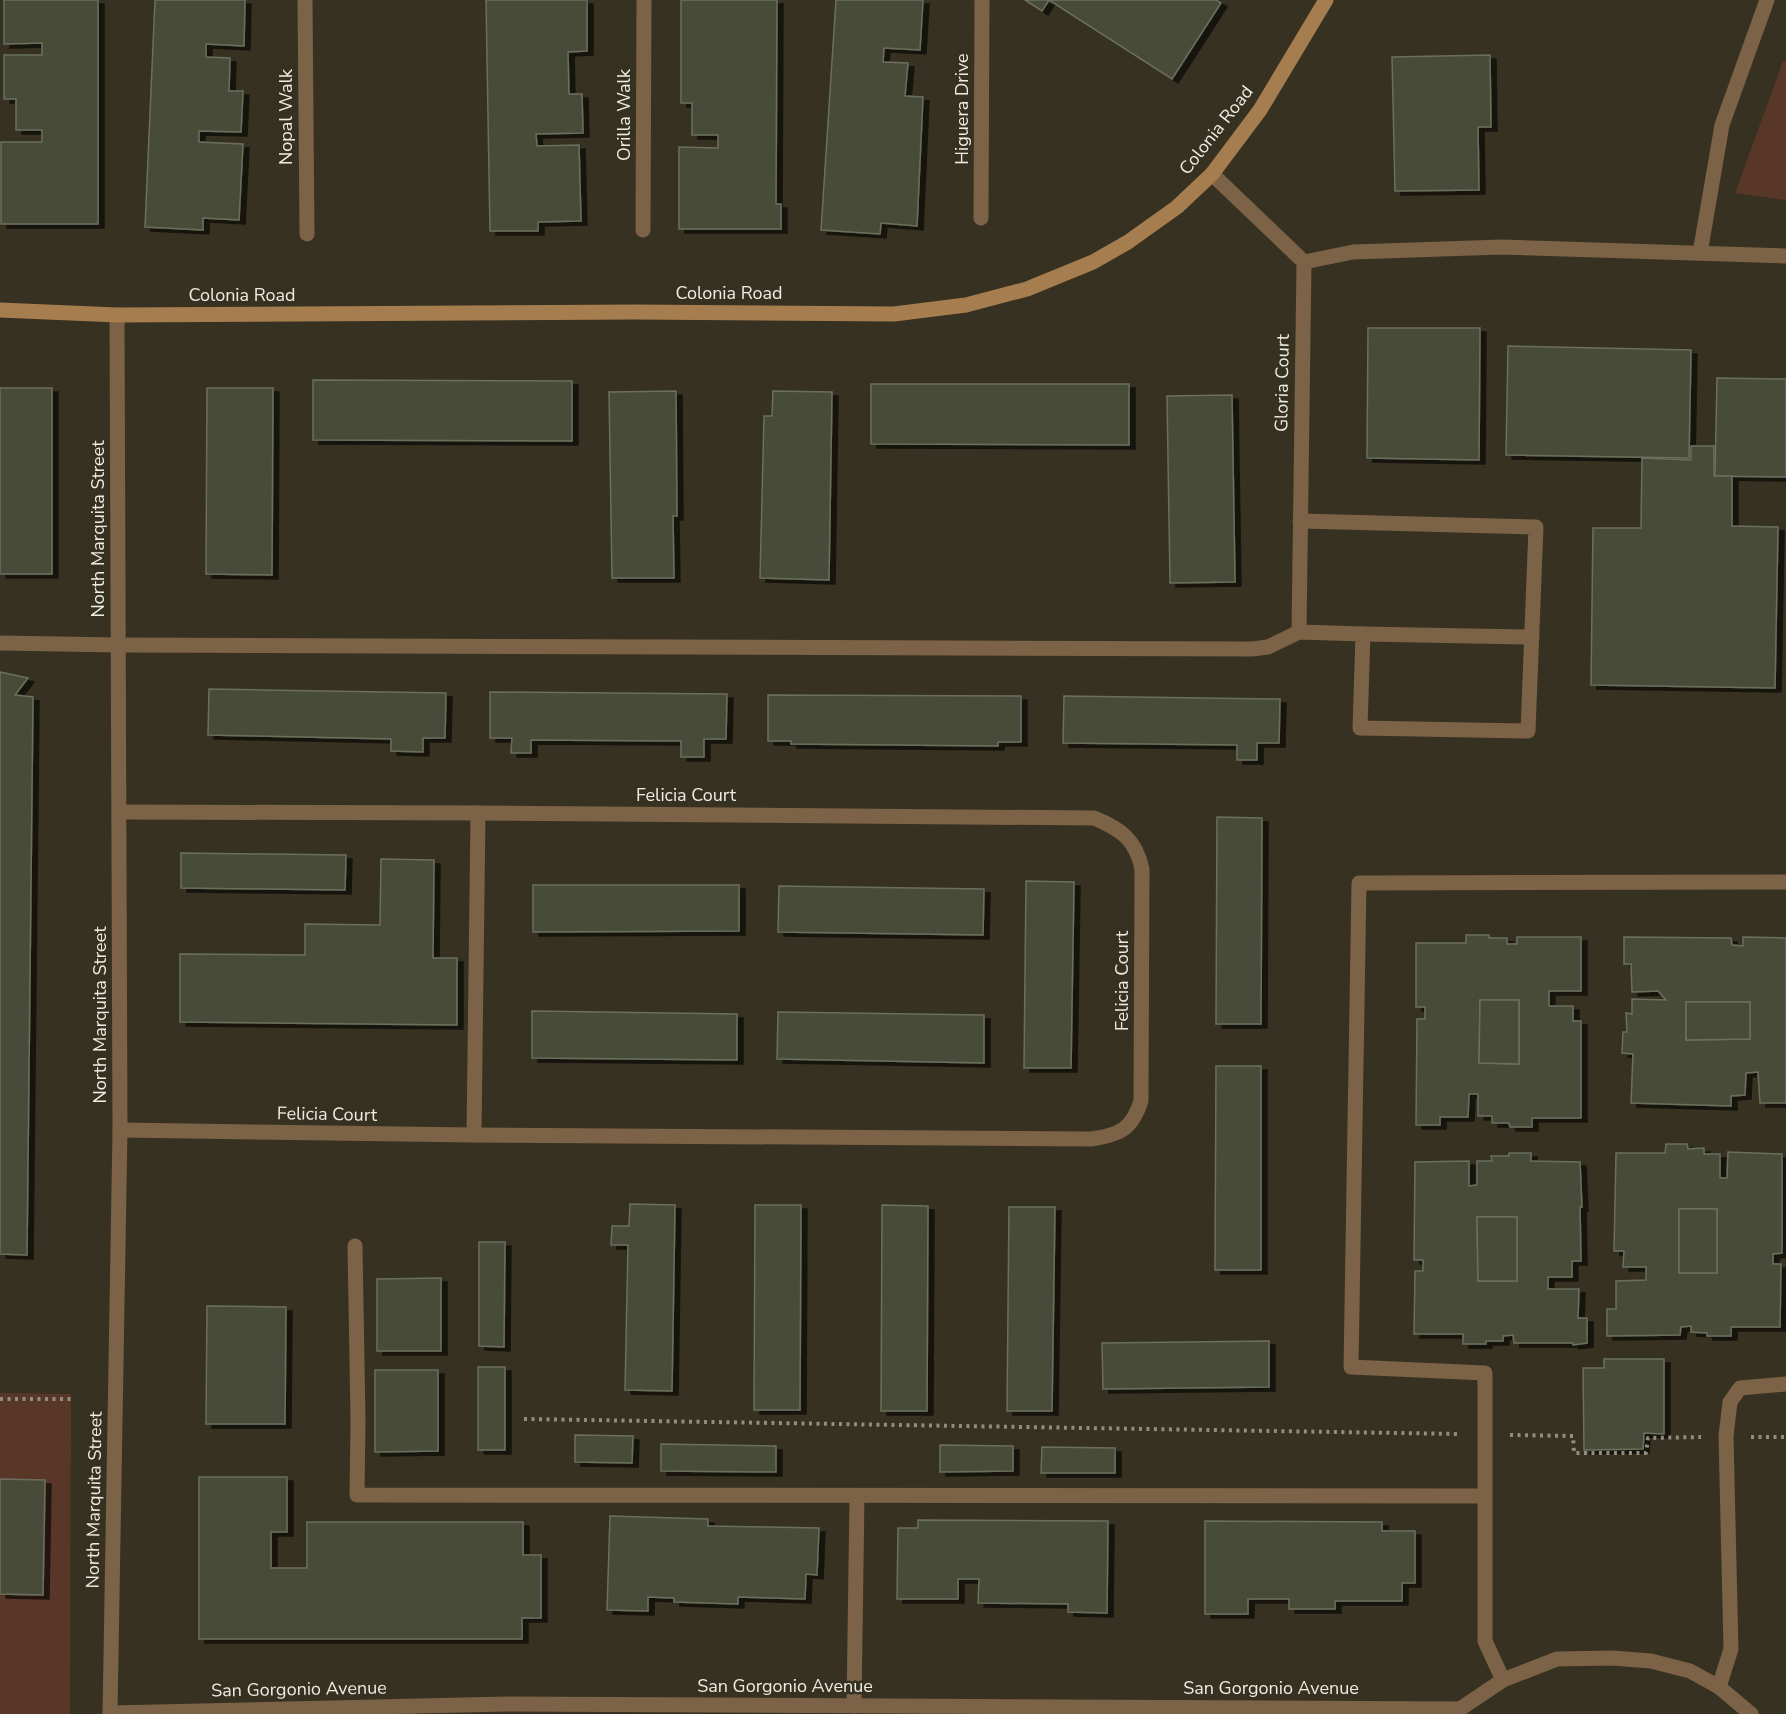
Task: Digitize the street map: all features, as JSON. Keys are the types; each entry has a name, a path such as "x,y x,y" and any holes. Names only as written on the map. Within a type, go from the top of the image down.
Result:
{"street":[{"name":"Nopal Walk","path":"305,0 307,234"},
{"name":"Orilla Walk","path":"643,230 644,0"},
{"name":"Higuera Drive","path":"981,218 982,0"},
{"name":"Colonia Road","path":"0,310 117,315 634,312 894,314 966,305 1027,289 1093,261 1128,242 1177,207 1212,174 1260,110 1326,0"},
{"path":"1700,253 1722,125 1767,0"},
{"path":"1212,174 1304,261 1353,252 1502,247 1786,256"},
{"name":"Gloria Court","path":"1299,632 1304,261"},
{"name":"North Marquita Street","path":"110,1713 120,1130 117,315"},
{"path":"1300,521 1536,527 1528,730 1360,728 1363,634"},
{"path":"0,643 1252,649 1268,647 1299,632 1532,637"},
{"name":"Felicia Court","path":"120,812 1094,818 1116,827 1132,843 1140,858 1142,869 1141,1101 1136,1116 1126,1128 1113,1136 1091,1139 120,1130"},
{"path":"474,1135 478,813"},
{"path":"1503,1680 1485,1641 1485,1373 1351,1367 1359,883 1786,882"},
{"path":"355,1246 357,1496 1485,1496"},
{"path":"1719,1687 1731,1649 1726,1436 1730,1402 1740,1388 1786,1384"},
{"path":"854,1706 857,1496"},
{"path":"1459,1712 1503,1680 1557,1659 1612,1658 1651,1661 1690,1671 1719,1687 1751,1714"},
{"name":"San Gorgonio Avenue","path":"110,1713 854,1706 1459,1712"}],"path":[{"path":"0,1399 75,1399"},
{"path":"524,1419 1573,1436 1574,1453 1646,1453 1648,1438 1786,1437"}],"shaded area":[{"path":"1783,61 1786,62 1786,200 1735,193"},
{"path":"0,1393 71,1394 70,1714 0,1714"}],"building":[{"path":"4,0 98,0 98,224 1,224 1,142 42,142 42,130 16,130 16,99 4,99 4,55 42,55 42,43 4,44"},
{"path":"155,0 245,0 244,46 206,44 206,57 230,58 229,91 243,91 241,132 199,131 199,142 243,144 239,220 203,218 203,230 145,227"},
{"path":"486,0 587,0 587,51 568,52 569,94 582,94 583,133 536,134 537,146 579,145 581,221 538,222 538,231 490,231"},
{"path":"681,0 777,0 776,204 781,204 781,229 679,229 679,147 718,148 718,135 692,135 692,103 681,103"},
{"path":"836,0 923,0 920,50 884,48 883,62 908,63 905,96 923,97 917,226 881,223 880,234 821,230"},
{"path":"1025,0 1049,0 1042,11"},
{"path":"1049,0 1216,0 1221,3 1172,79"},
{"path":"1490,55 1491,127 1478,127 1479,190 1395,191 1392,57"},
{"path":"1368,328 1480,328 1479,460 1367,458"},
{"path":"1508,346 1691,350 1689,458 1506,455"},
{"path":"1717,378 1786,379 1786,477 1715,476"},
{"path":"313,380 572,381 572,441 313,440"},
{"path":"871,384 1129,384 1129,445 871,444"},
{"path":"0,388 52,388 52,574 0,574"},
{"path":"207,388 273,388 272,575 206,574"},
{"path":"676,391 677,516 673,516 674,578 612,578 609,392"},
{"path":"773,391 832,392 829,580 760,578 764,416 772,416"},
{"path":"1232,395 1235,582 1170,583 1167,396"},
{"path":"1691,446 1714,446 1714,476 1732,476 1732,526 1778,527 1775,688 1591,685 1593,528 1641,528 1642,458 1691,460"},
{"path":"0,672 28,678 15,695 33,697 27,1255 0,1254"},
{"path":"209,689 446,693 445,738 423,738 423,752 391,751 391,739 208,735"},
{"path":"490,692 727,694 726,739 704,739 704,757 681,757 681,741 531,740 531,753 511,753 512,738 490,738"},
{"path":"768,695 1021,696 1021,742 998,742 998,746 791,744 791,741 768,741"},
{"path":"1064,696 1280,699 1279,743 1257,743 1257,760 1237,760 1237,745 1063,743"},
{"path":"1217,817 1262,818 1261,1024 1216,1024"},
{"path":"181,853 346,855 345,890 181,888"},
{"path":"381,859 434,860 433,958 457,958 457,1025 180,1022 180,954 305,955 305,924 380,925"},
{"path":"1026,881 1074,882 1071,1068 1024,1068"},
{"path":"533,885 739,885 739,931 533,932"},
{"path":"779,886 984,889 983,935 778,932"},
{"path":"1466,935 1507,938 1507,944 1517,944 1517,937 1581,937 1581,991 1549,991 1549,1006 1573,1006 1573,1021 1581,1021 1581,1118 1532,1118 1532,1127 1510,1127 1509,1123 1492,1123 1492,1116 1478,1116 1478,1094 1469,1094 1468,1117 1440,1117 1440,1125 1416,1125 1417,1019 1425,1019 1425,1007 1416,1007 1416,943 1466,943","holes":["1480,1000 1519,1000 1519,1064 1479,1063"]},
{"path":"1624,937 1731,938 1732,945 1743,946 1743,937 1786,938 1786,1103 1760,1103 1758,1072 1746,1073 1745,1095 1731,1096 1731,1106 1631,1103 1633,1054 1622,1053 1623,1032 1627,1032 1626,1013 1632,1014 1632,999 1666,1000 1658,991 1632,992 1631,964 1624,964","holes":["1686,1002 1750,1002 1750,1039 1686,1040"]},
{"path":"1480,1000 1519,1000 1519,1064 1479,1063"},
{"path":"1686,1002 1750,1002 1750,1039 1686,1040"},
{"path":"532,1011 737,1014 737,1060 532,1058"},
{"path":"778,1012 984,1015 984,1063 777,1059"},
{"path":"1216,1066 1261,1066 1261,1270 1215,1270"},
{"path":"1666,1144 1687,1144 1688,1149 1704,1148 1704,1154 1720,1154 1720,1178 1727,1178 1728,1152 1782,1154 1782,1253 1773,1254 1773,1264 1781,1264 1780,1327 1731,1327 1731,1336 1707,1336 1707,1333 1691,1332 1691,1326 1681,1327 1680,1335 1607,1336 1607,1309 1616,1309 1616,1281 1646,1280 1646,1267 1623,1267 1624,1251 1614,1251 1616,1153 1665,1153","holes":["1679,1209 1717,1209 1717,1273 1679,1273"]},
{"path":"1509,1153 1531,1153 1531,1161 1580,1162 1581,1261 1572,1261 1572,1277 1548,1277 1548,1289 1579,1289 1578,1318 1587,1318 1587,1343 1573,1345 1573,1343 1514,1343 1513,1335 1503,1336 1503,1341 1463,1344 1463,1334 1414,1334 1415,1271 1423,1271 1423,1260 1414,1260 1415,1162 1469,1161 1469,1186 1477,1185 1477,1161 1492,1161 1491,1156 1509,1156","holes":["1477,1217 1517,1217 1517,1281 1478,1281"]},
{"path":"630,1204 675,1205 672,1391 625,1390 628,1245 611,1245 612,1226 629,1226"},
{"path":"755,1205 801,1205 800,1410 754,1410"},
{"path":"882,1205 928,1206 927,1411 881,1411"},
{"path":"1009,1207 1055,1207 1052,1411 1007,1411"},
{"path":"1679,1209 1717,1209 1717,1273 1679,1273"},
{"path":"1477,1217 1517,1217 1517,1281 1478,1281"},
{"path":"479,1242 505,1242 504,1347 479,1346"},
{"path":"441,1278 441,1351 377,1351 377,1279"},
{"path":"207,1306 286,1307 285,1424 206,1424"},
{"path":"1269,1341 1269,1387 1103,1389 1102,1343"},
{"path":"1604,1359 1664,1359 1664,1434 1644,1433 1643,1449 1584,1450 1583,1368 1604,1368"},
{"path":"478,1367 505,1367 505,1450 478,1450"},
{"path":"375,1370 438,1370 438,1451 375,1452"},
{"path":"575,1435 633,1436 632,1463 575,1462"},
{"path":"661,1444 776,1446 776,1472 661,1471"},
{"path":"940,1445 1013,1446 1013,1471 940,1472"},
{"path":"1042,1447 1115,1448 1115,1473 1041,1473"},
{"path":"199,1477 287,1477 287,1532 271,1532 271,1568 307,1568 307,1522 523,1522 523,1555 541,1555 541,1618 522,1618 522,1639 199,1639"},
{"path":"0,1479 45,1480 43,1595 0,1594"},
{"path":"610,1516 708,1519 708,1526 819,1528 817,1575 806,1574 805,1599 738,1597 738,1604 674,1602 674,1598 648,1597 648,1611 607,1610"},
{"path":"918,1520 1108,1521 1107,1613 1068,1612 1068,1604 978,1603 979,1579 958,1579 958,1599 897,1599 898,1528 918,1528"},
{"path":"1205,1521 1382,1522 1382,1531 1415,1531 1415,1583 1402,1583 1402,1601 1335,1601 1335,1609 1289,1609 1289,1599 1248,1599 1248,1614 1205,1614"}]}
